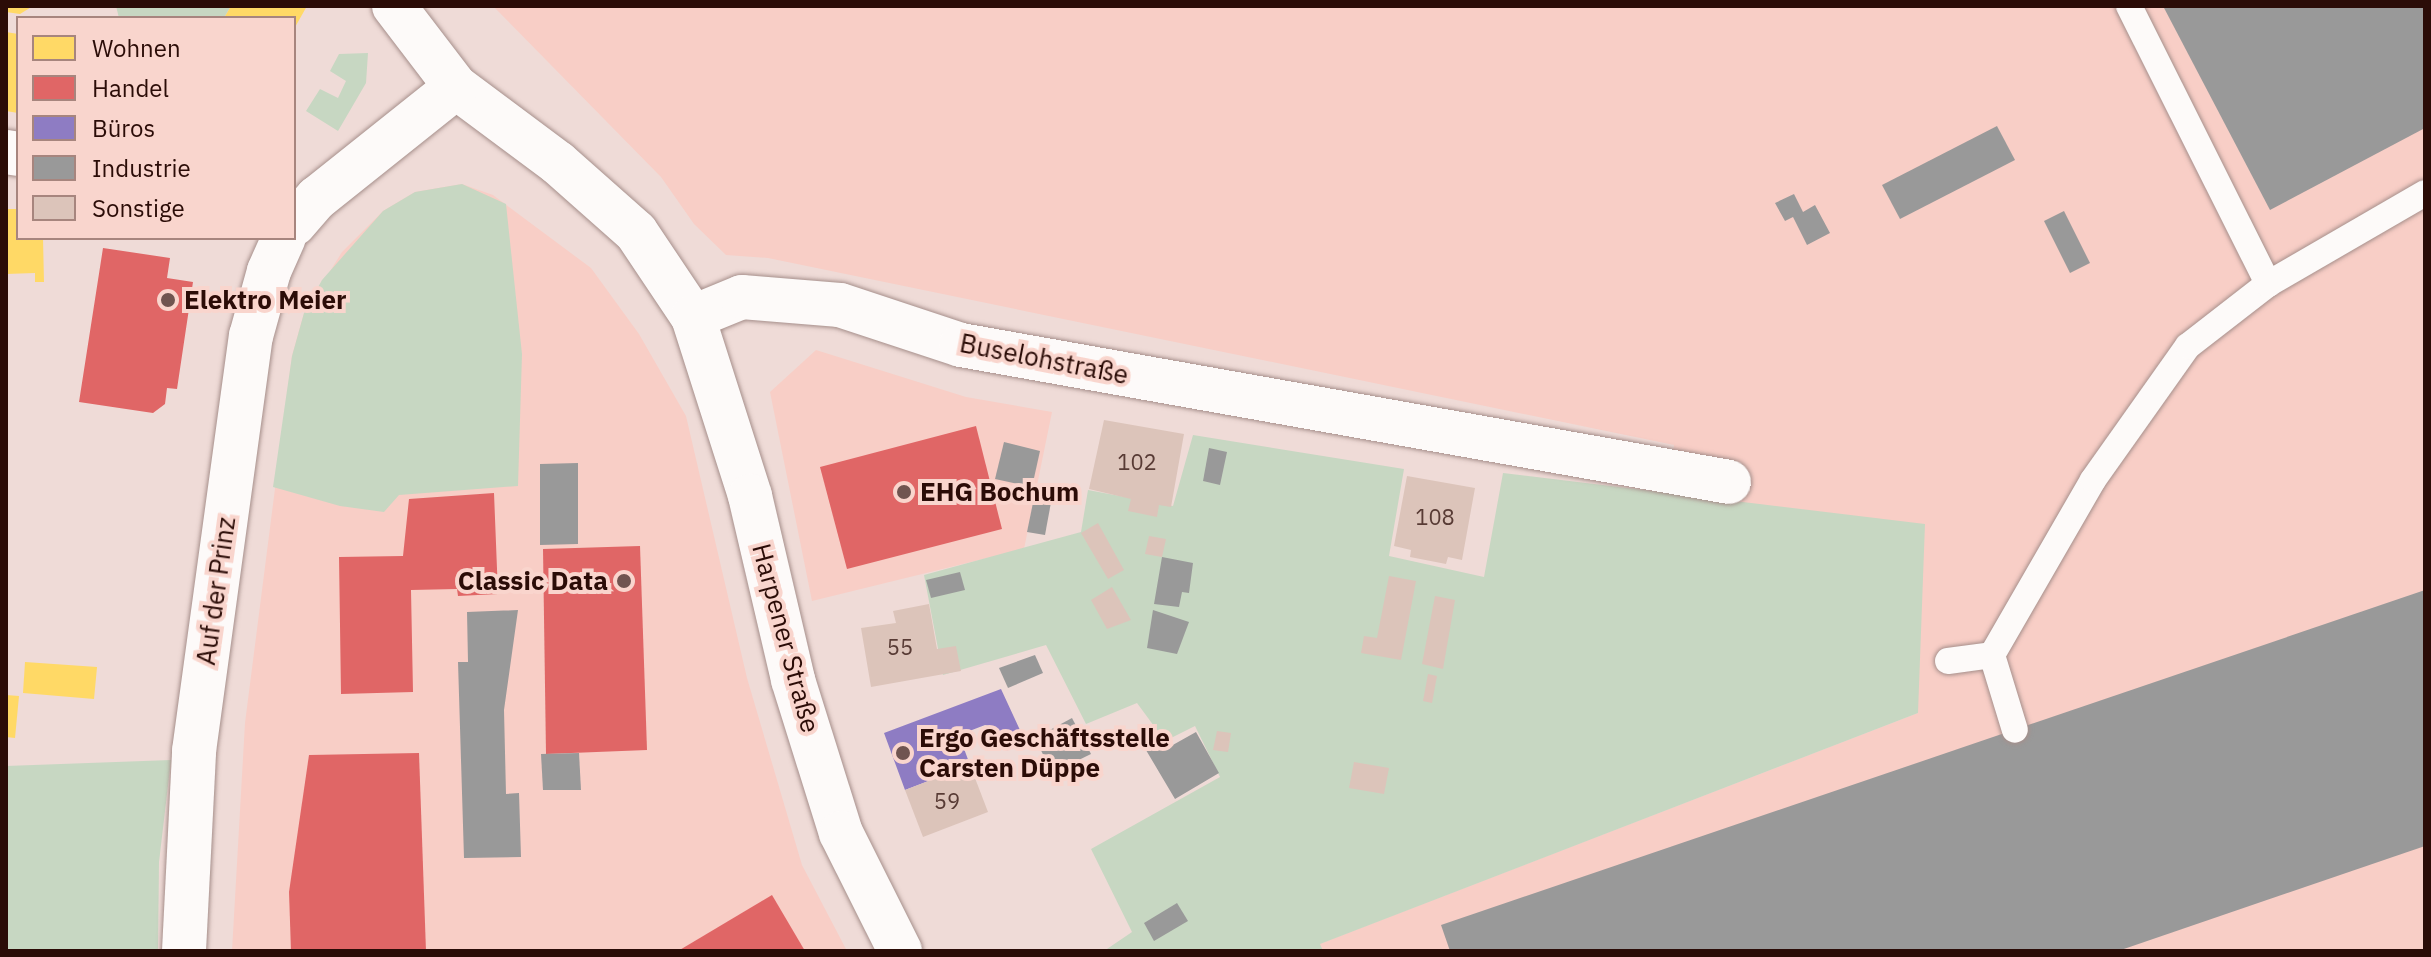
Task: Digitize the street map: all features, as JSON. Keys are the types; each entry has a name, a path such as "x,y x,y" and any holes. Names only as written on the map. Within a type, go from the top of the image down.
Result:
{"street":[{"path":"394,6 456,87 558,163 636,232 693,317"},
{"path":"296,222 317,198 456,87"},
{"name":"Auf der Prinz","path":"184,951 194,751 251,336 283,240"},
{"name":"Buselohstraße","path":"693,317 742,297 840,305 961,345 1729,482"},
{"name":"Harpener Straße","path":"693,317 742,469 793,680 841,833 900,951"}],"lane":[{"path":"2129,6 2268,284"},
{"path":"2015,730 1992,655 2093,480 2188,346 2268,284 2425,193"},
{"path":"1948,661 1992,655"}],"shaded area":[{"path":"493,6 2425,6 2425,951 1323,951 1319,944 1918,713 1669,492 1674,445 768,258 726,255 694,224 661,177"},
{"path":"462,184 493,195 591,268 639,334 686,416 747,678 802,865 847,951 232,951 245,723 292,356 304,313 342,252 383,211 415,192"},
{"name":"EHG Bochum","path":"816,350 966,397 1052,412 1024,549 812,601 770,392"}],"green space":[{"path":"116,6 231,6 225,16 118,16"},
{"path":"368,53 366,83 338,131 306,111 320,89 338,98 346,81 330,71 339,54"},
{"path":"462,184 506,204 522,354 518,486 399,495 384,512 340,506 273,487 292,356 304,313 322,280 383,211 415,192"},
{"path":"1193,435 1404,469 1389,556 1484,577 1503,473 1925,524 1918,713 1320,944 1323,951 1104,951 1132,932 1091,849 1220,777 1195,726 1165,741 1137,703 1086,724 1046,645 943,675 924,575 1081,532 1088,490 1173,506"},
{"path":"171,760 159,862 158,951 6,951 6,766"}],"building: Wohnen":[{"path":"6,6 33,6 20,14 6,12"},
{"path":"231,6 307,6 296,25 296,16 225,16"},
{"path":"6,32 16,34 16,113 6,111"},
{"path":"6,209 16,209 16,240 43,240 44,282 35,282 35,273 6,274"},
{"path":"25,662 97,667 94,699 23,693"},
{"path":"6,695 19,696 15,738 6,737"}],"building: Handel":[{"path":"103,248 170,258 167,278 193,282 177,389 167,388 165,404 153,413 79,402"},
{"path":"976,426 1002,529 847,569 820,467"},
{"path":"494,493 498,594 458,596 457,589 411,590 413,692 341,694 339,557 403,556 409,499"},
{"path":"640,546 647,750 546,754 543,549"},
{"path":"419,753 426,951 291,951 289,892 309,755"},
{"path":"772,895 805,951 678,951"}],"building: Büros":[{"path":"1001,689 1026,743 1006,751 994,727 985,725 959,735 970,765 905,790 884,733"}],"building: Industrie":[{"path":"2163,6 2425,6 2425,128 2270,210"},
{"path":"1997,126 2015,160 1900,219 1882,185"},
{"path":"1794,194 1803,212 1815,205 1830,233 1807,245 1793,217 1785,221 1775,203"},
{"path":"2064,211 2090,263 2070,273 2044,221"},
{"path":"1004,442 1040,451 1032,487 995,479"},
{"path":"1209,448 1227,452 1220,485 1203,481"},
{"path":"578,463 578,544 540,545 540,464"},
{"path":"1035,493 1052,497 1045,535 1027,532"},
{"path":"1162,557 1193,563 1189,593 1182,592 1179,607 1154,604"},
{"path":"960,572 965,590 931,598 926,580"},
{"path":"2425,590 2425,846 2118,951 1450,951 1441,925"},
{"path":"518,610 504,710 506,794 519,793 521,857 464,858 458,662 468,662 467,612"},
{"path":"1153,610 1189,622 1177,654 1147,648"},
{"path":"1035,655 1043,673 1008,688 999,668"},
{"path":"1072,718 1091,754 1052,773 1035,738"},
{"path":"1196,732 1219,773 1175,799 1143,745 1164,734 1171,746"},
{"path":"579,753 581,790 543,790 541,754"},
{"path":"1177,903 1188,921 1154,941 1144,923"}],"building: Sonstige":[{"path":"1104,420 1184,434 1171,507 1159,505 1157,517 1128,511 1131,499 1089,489"},
{"path":"1407,476 1475,488 1462,560 1448,557 1446,564 1410,557 1411,550 1394,546"},
{"path":"1098,523 1124,570 1108,579 1081,533"},
{"path":"1149,536 1166,539 1162,557 1145,554"},
{"path":"1389,576 1416,581 1401,660 1361,653 1364,636 1377,638"},
{"path":"1112,587 1131,620 1107,629 1091,600"},
{"path":"1435,596 1455,600 1443,669 1422,664"},
{"path":"929,604 937,649 956,646 961,671 871,687 861,628 896,623 893,611"},
{"path":"1428,674 1437,676 1432,703 1423,701"},
{"path":"1217,731 1231,733 1228,752 1213,750"},
{"path":"1354,762 1389,768 1384,794 1349,788"},
{"path":"970,765 988,812 923,837 905,790"}],"place":[{"name":"Elektro Meier","path":"168,300"},
{"name":"EHG Bochum","path":"904,492"},
{"name":"Classic Data","path":"624,581"},
{"name":"Ergo Geschäftsstelle Carsten Düppe","path":"903,753"}]}
